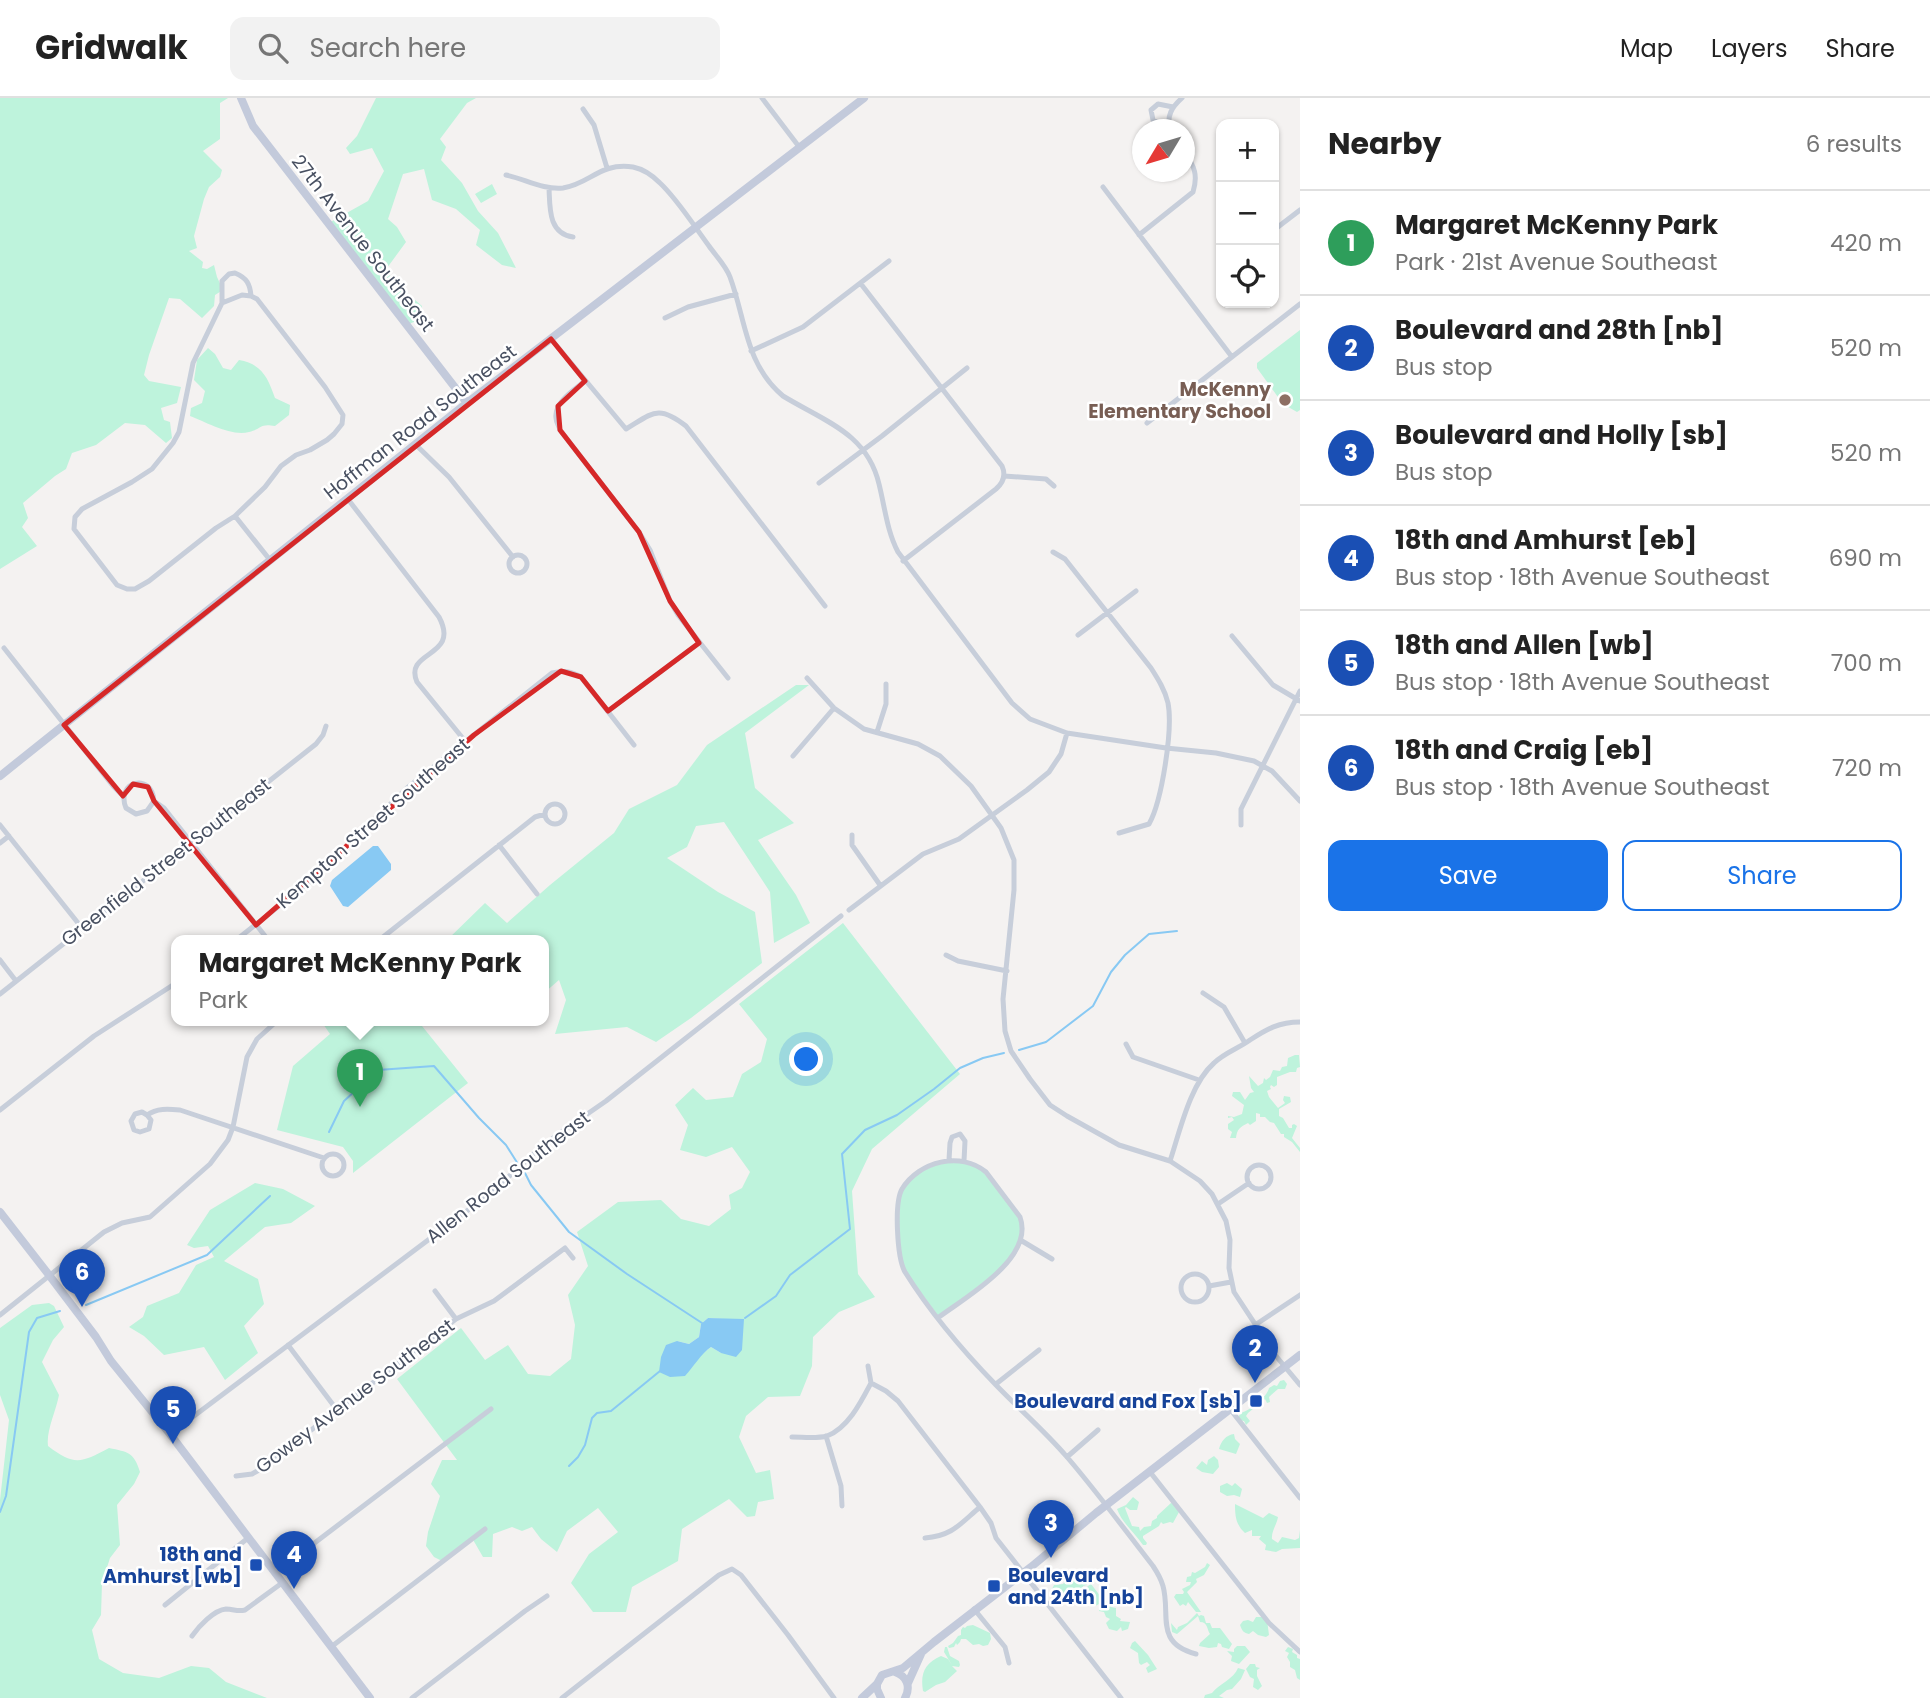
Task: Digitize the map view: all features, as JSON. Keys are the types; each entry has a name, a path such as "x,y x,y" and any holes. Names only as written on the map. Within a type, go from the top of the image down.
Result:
{"street":[{"name":"27th Avenue Southeast","path":"241,98 253,126 467,403"},
{"path":"762,98 800,148"},
{"name":"Hoffman Road Southeast","path":"0,776 467,403 864,98"},
{"path":"1170,119 1172,107 1182,98"},
{"path":"1153,119 1151,110 1158,104 1172,107"},
{"path":"583,109 594,125 607,168"},
{"path":"506,175 549,188 565,188 607,168 632,167 648,174 660,184 728,271 751,351 761,371 775,389 844,431 864,450 875,471 892,540 903,561 1013,703 1030,719 1067,733 1253,761 1272,771 1300,801"},
{"path":"1139,235 1193,192 1196,182 1195,169"},
{"path":"1103,187 1232,357"},
{"path":"549,188 550,216 557,230 573,237"},
{"path":"1279,226 1300,211"},
{"path":"751,351 803,327 889,261"},
{"path":"222,303 242,295 257,299 325,387 343,415 342,424 327,440 296,455 281,466 235,516 149,581 135,589 127,589 117,585 74,529 75,517 82,509 152,469 173,443 179,432 193,363 222,303 222,281 229,274 235,273 243,277 250,285 251,296"},
{"path":"860,284 1002,467 1004,476 996,489 903,561"},
{"path":"665,318 688,307 736,294"},
{"path":"1147,423 1300,304"},
{"path":"551,339 626,429 652,414 661,412 673,415 686,426 825,606"},
{"path":"819,483 967,368"},
{"path":"585,381 558,406 556,418 560,430 639,532 678,615 728,678"},
{"path":"415,444 449,477 513,557"},
{"path":"1004,476 1046,479 1054,486"},
{"path":"347,498 444,627 443,640 418,664 415,676 417,682 466,741"},
{"path":"235,516 270,560"},
{"path":"1053,552 1065,559 1151,668 1162,686 1169,713 1155,813 1149,824 1119,834"},
{"path":"1078,635 1136,591"},
{"path":"1232,636 1264,677 1298,700"},
{"path":"608,711 699,643"},
{"path":"4,648 123,796 126,807 136,814 147,811 154,801"},
{"name":"Kempton Street Southeast","path":"243,935 313,879 398,796 552,673 571,672 581,677 634,745"},
{"path":"807,677 834,708 864,729 918,744 940,756 971,786 992,815 1009,843 1014,860 1014,890 1003,999 1007,1040 1011,1051 1050,1105 1119,1145 1170,1161 1200,1181 1218,1204 1226,1222 1230,1240 1229,1268 1234,1292 1300,1385"},
{"path":"877,732 886,704 886,684"},
{"path":"1241,825 1241,809 1298,700 1300,691"},
{"path":"793,756 834,708"},
{"name":"Greenfield Street Southeast","path":"0,993 316,744 326,726"},
{"path":"849,910 923,854 959,839 1049,772 1061,754 1067,733"},
{"path":"123,796 129,786 141,783 151,790 154,801 164,807 264,935"},
{"path":"386,935 535,817 545,814"},
{"path":"0,825 82,928"},
{"path":"852,835 852,845 880,885"},
{"path":"0,843 9,836"},
{"path":"499,845 537,894"},
{"name":"Allen Road Southeast","path":"170,1434 492,1192 557,1135 606,1101 841,916"},
{"path":"946,955 958,961 1007,971"},
{"path":"0,960 16,981"},
{"path":"0,1111 94,1036 171,986"},
{"path":"1203,993 1224,1007 1245,1043"},
{"path":"1170,1161 1192,1094 1199,1080 1214,1063 1269,1027 1300,1022"},
{"path":"0,1315 112,1227 156,1213 210,1164 228,1140 233,1127 247,1057 257,1039 271,1026"},
{"path":"1126,1044 1133,1057 1199,1080"},
{"path":"147,1115 163,1109 180,1110 324,1158"},
{"path":"949,1160 951,1140 960,1134 965,1142 964,1161"},
{"path":"330,1154 340,1156 344,1161 342,1171 337,1175 327,1174 323,1168 324,1158 330,1154"},
{"path":"939,1317 999,1270 1022,1241 1023,1224 1020,1217 986,1172 964,1161 949,1160 928,1166 903,1188 899,1199 898,1247 904,1270 939,1317 969,1356 1067,1457 1153,1566 1160,1577 1165,1596 1166,1626 1173,1641 1182,1651 1196,1654"},
{"path":"1261,1165 1270,1172 1271,1180 1266,1186 1255,1188 1249,1183 1247,1175 1254,1166 1261,1165"},
{"path":"1218,1204 1249,1183"},
{"path":"0,1212 370,1698"},
{"path":"1022,1241 1052,1259"},
{"name":"Gowey Avenue Southeast","path":"236,1476 252,1474 259,1470 456,1320 494,1301 565,1248 573,1258"},
{"path":"1192,1274 1201,1275 1209,1286 1207,1295 1200,1301 1186,1299 1181,1291 1182,1282 1192,1274"},
{"path":"1209,1286 1231,1282"},
{"path":"435,1291 456,1320"},
{"path":"1255,1325 1300,1295"},
{"path":"288,1345 337,1410"},
{"path":"996,1384 1039,1350"},
{"path":"862,1698 877,1684 882,1675 903,1668 974,1609 1300,1355"},
{"path":"792,1437 825,1436 852,1415 871,1383 868,1366"},
{"path":"871,1383 898,1401 980,1507 991,1523 996,1538 1022,1573 1121,1698"},
{"path":"275,1573 491,1409"},
{"path":"1230,1409 1300,1498"},
{"path":"1067,1457 1098,1430"},
{"path":"825,1436 841,1486 842,1506"},
{"path":"1150,1472 1266,1619 1300,1652"},
{"path":"925,1538 948,1534 980,1507"},
{"path":"331,1647 485,1529"},
{"path":"165,1605 248,1538"},
{"path":"562,1698 719,1576 732,1569 741,1576 788,1635 834,1698"},
{"path":"192,1636 219,1611 245,1610 282,1583"},
{"path":"412,1698 547,1596"},
{"path":"974,1609 1005,1647 1009,1663"},
{"path":"905,1698 922,1653"},
{"path":"892,1672 902,1675 914,1698"},
{"path":"877,1684 881,1698"}],"highlighted area":[{"path":"551,339 585,381 558,406 560,430 639,532 670,601 699,643 608,711 581,677 561,671 474,735 256,925 154,801 148,787 133,784 123,796 64,725"}],"green space":[{"path":"0,98 228,98 220,103 220,139 203,151 222,170 204,199 194,236 197,248 189,251 203,262 202,268 207,269 214,265 223,290 215,295 214,306 202,318 180,299 169,298 144,375 149,381 181,387 177,403 161,408 164,420 170,422 172,438 166,443 145,425 125,423 96,445 72,453 66,469 23,503 28,518 22,527 37,546 0,569"},
{"path":"376,98 476,98 467,103 440,139 446,147 441,160 462,183 478,211 498,233 516,268 502,265 476,245 480,230 456,209 432,200 424,169 403,174 388,219 397,227 406,242 387,268 392,280 422,306 418,320 407,325 327,224 368,201 384,171 372,148 350,154 346,148 357,136"},
{"path":"492,184 497,194 481,203 475,194"},
{"path":"1300,330 1300,410 1297,412 1283,404 1257,368 1257,363"},
{"path":"208,348 223,368 231,370 239,360 259,369 267,378 275,398 290,405 289,415 275,426 263,426 242,433 227,431 190,416 191,408 202,403 205,391 194,380 197,360"},
{"path":"796,685 809,685 745,733 755,788 794,823 758,840 796,895 810,923 774,943 770,892 724,822 696,826 687,847 667,858 718,892 755,912 762,963 656,1042 627,1027 555,1034 566,1000 559,980 549,989 549,935 452,935 485,903 507,923 614,833 629,809 677,785 707,745"},
{"path":"843,923 960,1074 872,1149 852,1191 858,1274 875,1297 839,1312 813,1337 812,1366 800,1396 768,1397 746,1416 739,1437 756,1473 770,1470 774,1499 758,1502 755,1516 747,1517 729,1499 682,1529 678,1561 632,1587 626,1612 593,1612 571,1583 589,1554 618,1532 598,1508 567,1531 557,1552 541,1539 532,1527 522,1531 512,1527 493,1534 492,1557 483,1557 472,1538 442,1561 434,1557 426,1546 440,1496 431,1484 442,1460 457,1460 397,1379 461,1328 485,1360 508,1345 528,1374 550,1376 571,1359 575,1325 568,1295 588,1266 577,1232 618,1202 661,1200 681,1219 709,1226 731,1209 729,1195 742,1188 750,1172 732,1147 706,1157 680,1150 688,1125 675,1105 693,1088 706,1100 733,1097 742,1074 761,1062 767,1039 739,1004","holes":["708,1318 723,1319 721,1353 711,1347 702,1354 677,1341 689,1344 699,1337 701,1324"]},
{"path":"324,1026 422,1026 468,1083 353,1173 353,1161 343,1147 277,1130 293,1066 330,1034"},
{"path":"1299,1055 1300,1067 1296,1072 1277,1077 1277,1085 1271,1085 1271,1089 1267,1091 1278,1108 1285,1103 1284,1096 1290,1097 1291,1102 1279,1109 1279,1116 1289,1128 1294,1124 1297,1126 1292,1138 1300,1152 1281,1134 1274,1123 1256,1113 1256,1121 1241,1127 1236,1138 1230,1138 1232,1132 1228,1129 1228,1124 1234,1120 1228,1116 1242,1114 1244,1105 1232,1096 1233,1092 1240,1092 1245,1100 1254,1092 1249,1076 1258,1086 1263,1083 1264,1078 1266,1080 1270,1077 1273,1070 1280,1071 1287,1066 1288,1058"},
{"path":"949,1160 979,1167 1020,1217 1022,1241 999,1270 939,1317 904,1270 898,1247 900,1193 917,1173"},
{"path":"255,1183 283,1189 315,1206 291,1223 265,1227 224,1261 258,1279 264,1304 244,1326 258,1353 225,1380 204,1347 164,1355 144,1336 129,1327 143,1317 147,1306 179,1293 196,1265 214,1257 208,1246 194,1248 187,1245 210,1210"},
{"path":"49,1303 54,1306 64,1327 53,1340 42,1362 59,1395 48,1446 65,1457 78,1460 109,1448 121,1451 133,1457 140,1472 117,1505 120,1545 110,1558 102,1583 101,1615 92,1630 99,1659 123,1673 159,1678 191,1666 209,1668 226,1682 267,1698 0,1698 0,1500 9,1420 0,1395 0,1328 32,1305"},
{"path":"1284,1380 1287,1384 1285,1389 1278,1389 1269,1397 1270,1402 1267,1403 1265,1399 1248,1413 1246,1416 1250,1421 1246,1425 1244,1421 1238,1420 1240,1413 1253,1407 1269,1388"},
{"path":"1234,1434 1240,1444 1236,1454 1219,1449 1224,1439"},
{"path":"1214,1456 1219,1467 1213,1474 1196,1468 1202,1461 1207,1465 1208,1460"},
{"path":"1227,1483 1232,1486 1235,1483 1242,1489 1240,1497 1227,1496 1220,1492 1220,1486"},
{"path":"1133,1497 1139,1502 1137,1510 1125,1508 1132,1526 1139,1527 1140,1531 1151,1526 1152,1521 1171,1503 1176,1504 1179,1512 1173,1523 1161,1522 1143,1536 1146,1545 1143,1545 1125,1523 1117,1509 1126,1505"},
{"path":"1235,1504 1263,1518 1269,1513 1278,1517 1272,1539 1278,1543 1282,1537 1295,1540 1299,1538 1300,1530 1300,1548 1276,1552 1265,1550 1266,1545 1259,1539 1261,1536 1252,1536 1252,1530 1245,1533 1240,1527"},
{"path":"1207,1563 1210,1565 1204,1575 1196,1579 1197,1582 1187,1592 1201,1612 1196,1612 1188,1602 1186,1606 1180,1606 1174,1597 1176,1594 1183,1594 1182,1589 1190,1585 1191,1582 1186,1582 1187,1577 1205,1567"},
{"path":"1080,1571 1084,1578 1088,1578 1087,1585 1083,1586 1081,1599 1077,1599 1073,1590 1067,1590 1064,1594 1066,1599 1059,1596 1058,1599 1050,1593 1054,1585 1063,1584 1070,1574 1073,1577"},
{"path":"1091,1584 1111,1607 1116,1608 1116,1616 1120,1621 1130,1622 1128,1629 1109,1629 1106,1623 1110,1619 1104,1612 1099,1611 1101,1603 1095,1606 1094,1601 1090,1605 1086,1601 1087,1598 1084,1599 1085,1590"},
{"path":"1197,1613 1204,1616 1206,1623 1210,1623 1212,1628 1220,1628 1232,1644 1229,1649 1218,1643 1217,1647 1199,1646 1210,1634 1198,1616 1177,1634 1172,1632 1171,1623 1177,1630"},
{"path":"1256,1617 1267,1620 1269,1635 1266,1637 1253,1631 1247,1634 1240,1625 1243,1621 1253,1622"},
{"path":"973,1625 990,1633 988,1645 973,1645 966,1639 961,1639 957,1645 956,1643 949,1648 961,1635 963,1627"},
{"path":"1135,1641 1157,1669 1148,1673 1146,1668 1150,1665 1147,1662 1141,1665 1139,1663 1138,1653 1130,1648"},
{"path":"1237,1646 1245,1646 1250,1652 1239,1664 1231,1661 1232,1656 1227,1651 1234,1652"},
{"path":"945,1647 960,1665 952,1666 957,1671 945,1682 925,1692 922,1679 927,1665 941,1656 948,1659 952,1665 944,1652"},
{"path":"1288,1647 1293,1649 1292,1652 1300,1659 1300,1680 1295,1670 1290,1667 1287,1657 1289,1653 1285,1651"},
{"path":"1250,1664 1260,1668 1257,1670 1257,1676 1262,1686 1258,1690 1253,1687 1254,1679 1246,1669"},
{"path":"1238,1668 1245,1670 1241,1679 1232,1689 1219,1696 1224,1698 1204,1698 1230,1678"}],"water":[{"path":"373,846 378,846 391,864 391,870 348,907 343,906 330,886 332,880"},
{"path":"708,1318 744,1319 742,1350 736,1357 711,1347 685,1376 670,1377 659,1372 666,1345 677,1341 689,1344 699,1337 701,1324"}],"waterway":[{"path":"1019,1050 1046,1042 1093,1006 1111,972 1125,955 1149,934 1177,931"},
{"path":"745,1318 776,1296 790,1275 850,1229 842,1154 865,1130 897,1115 960,1068 1004,1053"},
{"path":"329,1132 344,1101 378,1070 434,1066 506,1145 518,1164"},
{"path":"525,1173 531,1185 569,1232 702,1323"},
{"path":"86,1305 207,1255 270,1196"},
{"path":"0,1512 6,1496 29,1332 37,1318 60,1311"},
{"path":"569,1466 585,1445 592,1418 597,1413 611,1411 660,1371"}],"place":[{"name":"McKenny Elementary School","path":"1285,400"},
{"name":"Margaret McKenny Park","path":"360,1107"},
{"name":"18th and Craig [eb]","path":"82,1307"},
{"name":"Boulevard and 28th [nb]","path":"1255,1383"},
{"name":"Boulevard and Fox [sb]","path":"1256,1401"},
{"name":"18th and Allen [wb]","path":"173,1444"},
{"name":"Boulevard and Holly [sb]","path":"1051,1558"},
{"name":"18th and Amhurst [wb]","path":"256,1565"},
{"name":"Boulevard and 24th [nb]","path":"994,1586"},
{"name":"18th and Amhurst [eb]","path":"294,1589"}]}
